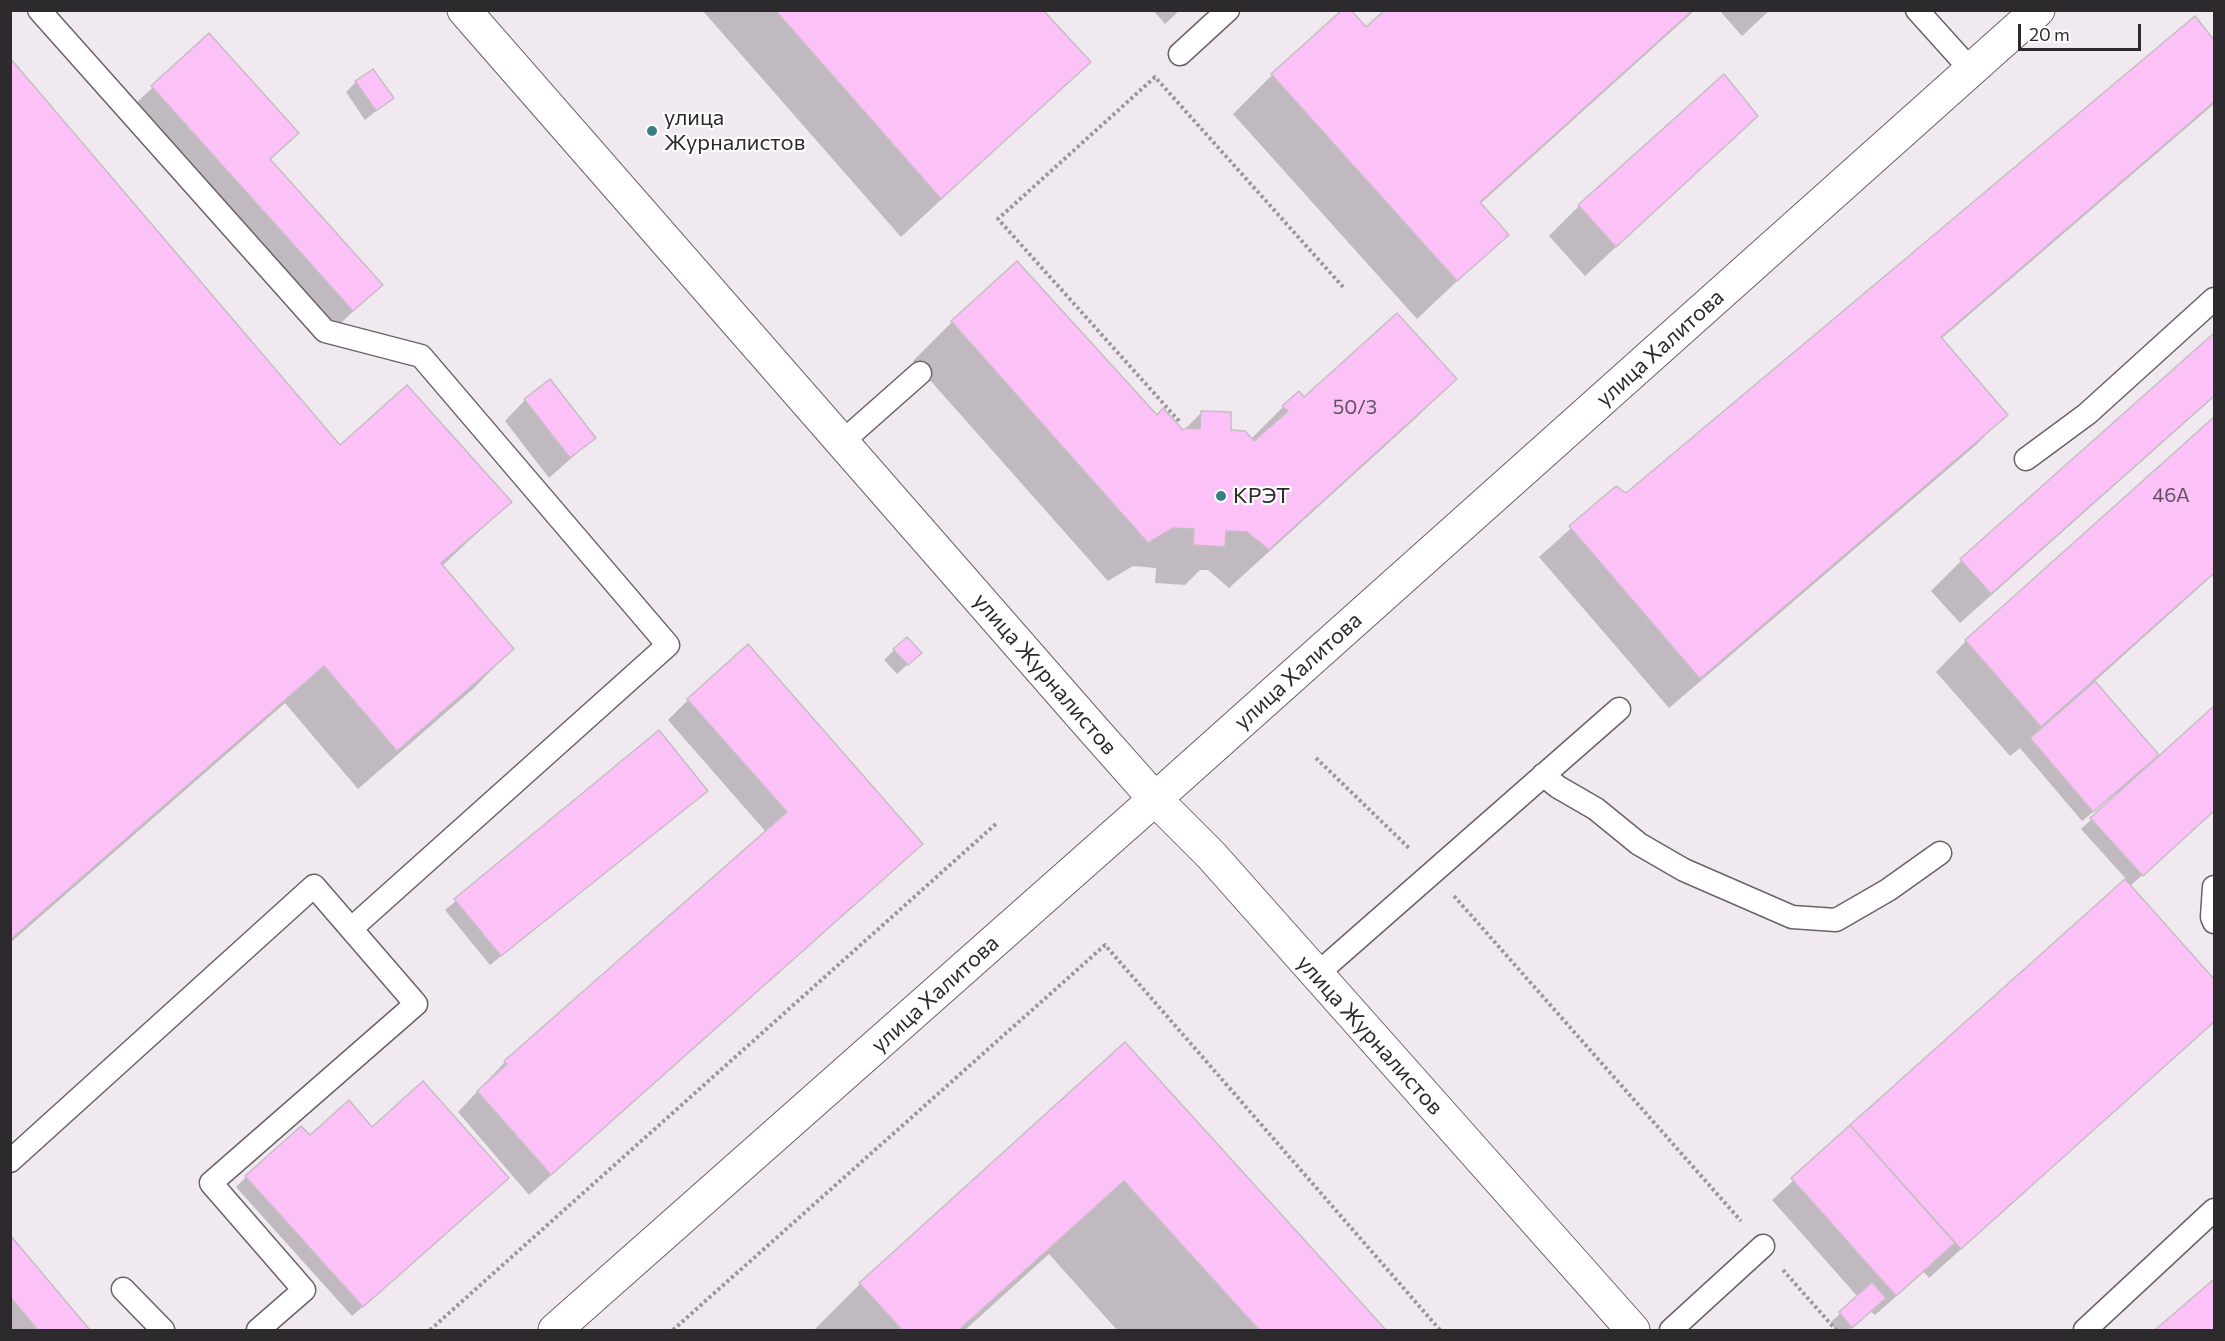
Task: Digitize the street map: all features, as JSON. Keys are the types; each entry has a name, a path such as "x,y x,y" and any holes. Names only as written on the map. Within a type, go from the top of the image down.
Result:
{"street":[{"name":"улица Журналистов","path":"464,10 1155,799 1211,855 1634,1330"},
{"name":"улица Халитова","path":"555,1330 1155,799 2038,10"}],"lane":[{"path":"39,10 326,331 421,356 668,645 352,928"},
{"path":"1180,54 1228,10"},
{"path":"1917,10 1971,70"},
{"path":"2026,459 2087,414 2214,299"},
{"path":"842,442 920,373"},
{"path":"1317,974 1432,871 1620,709"},
{"path":"1543,775 1558,787 1596,809 1640,844 1684,870 1792,917 1836,920 1888,890 1940,853"},
{"path":"10,1161 314,886 416,1004 211,1183 304,1290 258,1330"},
{"path":"2214,887 2214,922"},
{"path":"2085,1330 2214,1210"},
{"path":"1671,1330 1763,1246"},
{"path":"123,1289 163,1330"}],"path":[{"path":"1179,421 998,219 1155,76 1343,287"},
{"path":"1317,758 1432,871 1836,1330"},
{"path":"430,1330 997,823"},
{"path":"673,1330 1105,945 1440,1330"}],"building":[{"path":"775,10 1043,10 1091,62 941,199"},
{"path":"1342,10 1351,10 1366,27 1385,10 1693,10 1480,202 1509,235 1457,281 1271,74"},
{"path":"2195,16 2214,40 2214,102 1941,337 2008,415 1700,679 1569,526 1616,486 1626,493"},
{"path":"209,33 299,133 270,159 383,285 353,311 151,86"},
{"path":"10,58 340,445 407,385 512,502 441,563 514,649 397,751 324,666 10,940"},
{"path":"373,69 394,98 376,111 355,81"},
{"path":"1724,74 1758,116 1616,247 1578,205"},
{"path":"1017,261 1157,415 1163,408 1183,430 1186,428 1200,429 1201,411 1231,412 1231,430 1245,431 1254,441 1288,411 1282,406 1299,391 1304,397 1397,313 1457,379 1269,550 1247,532 1226,531 1225,547 1193,545 1194,529 1173,528 1148,543 951,321"},
{"path":"2214,333 2214,396 1991,594 1960,559"},
{"path":"550,379 596,438 570,458 524,399"},
{"path":"2214,417 2214,573 2041,727 1965,640"},
{"path":"907,637 922,653 908,665 893,649"},
{"path":"748,644 923,844 551,1175 477,1091 507,1064 504,1061 787,812 687,699"},
{"path":"2095,681 2159,755 2093,812 2030,738"},
{"path":"2214,706 2214,811 2143,876 2090,818"},
{"path":"659,730 708,791 501,956 454,899"},
{"path":"2125,879 2214,979 2214,1022 1961,1249 1850,1125"},
{"path":"1125,1042 1386,1330 1259,1330 1124,1181 959,1330 902,1330 859,1283"},
{"path":"423,1081 509,1178 363,1307 245,1176 301,1126 310,1135 349,1100 372,1127"},
{"path":"1850,1125 1955,1243 1896,1296 1791,1178"},
{"path":"10,1235 90,1330 38,1330 10,1297"},
{"path":"2214,1279 2214,1330 2155,1330"},
{"path":"1872,1282 1886,1298 1852,1328 1839,1312"}],"place":[{"name":"улица Журналистов","path":"652,131"},
{"name":"КРЭТ","path":"1221,496"}]}
